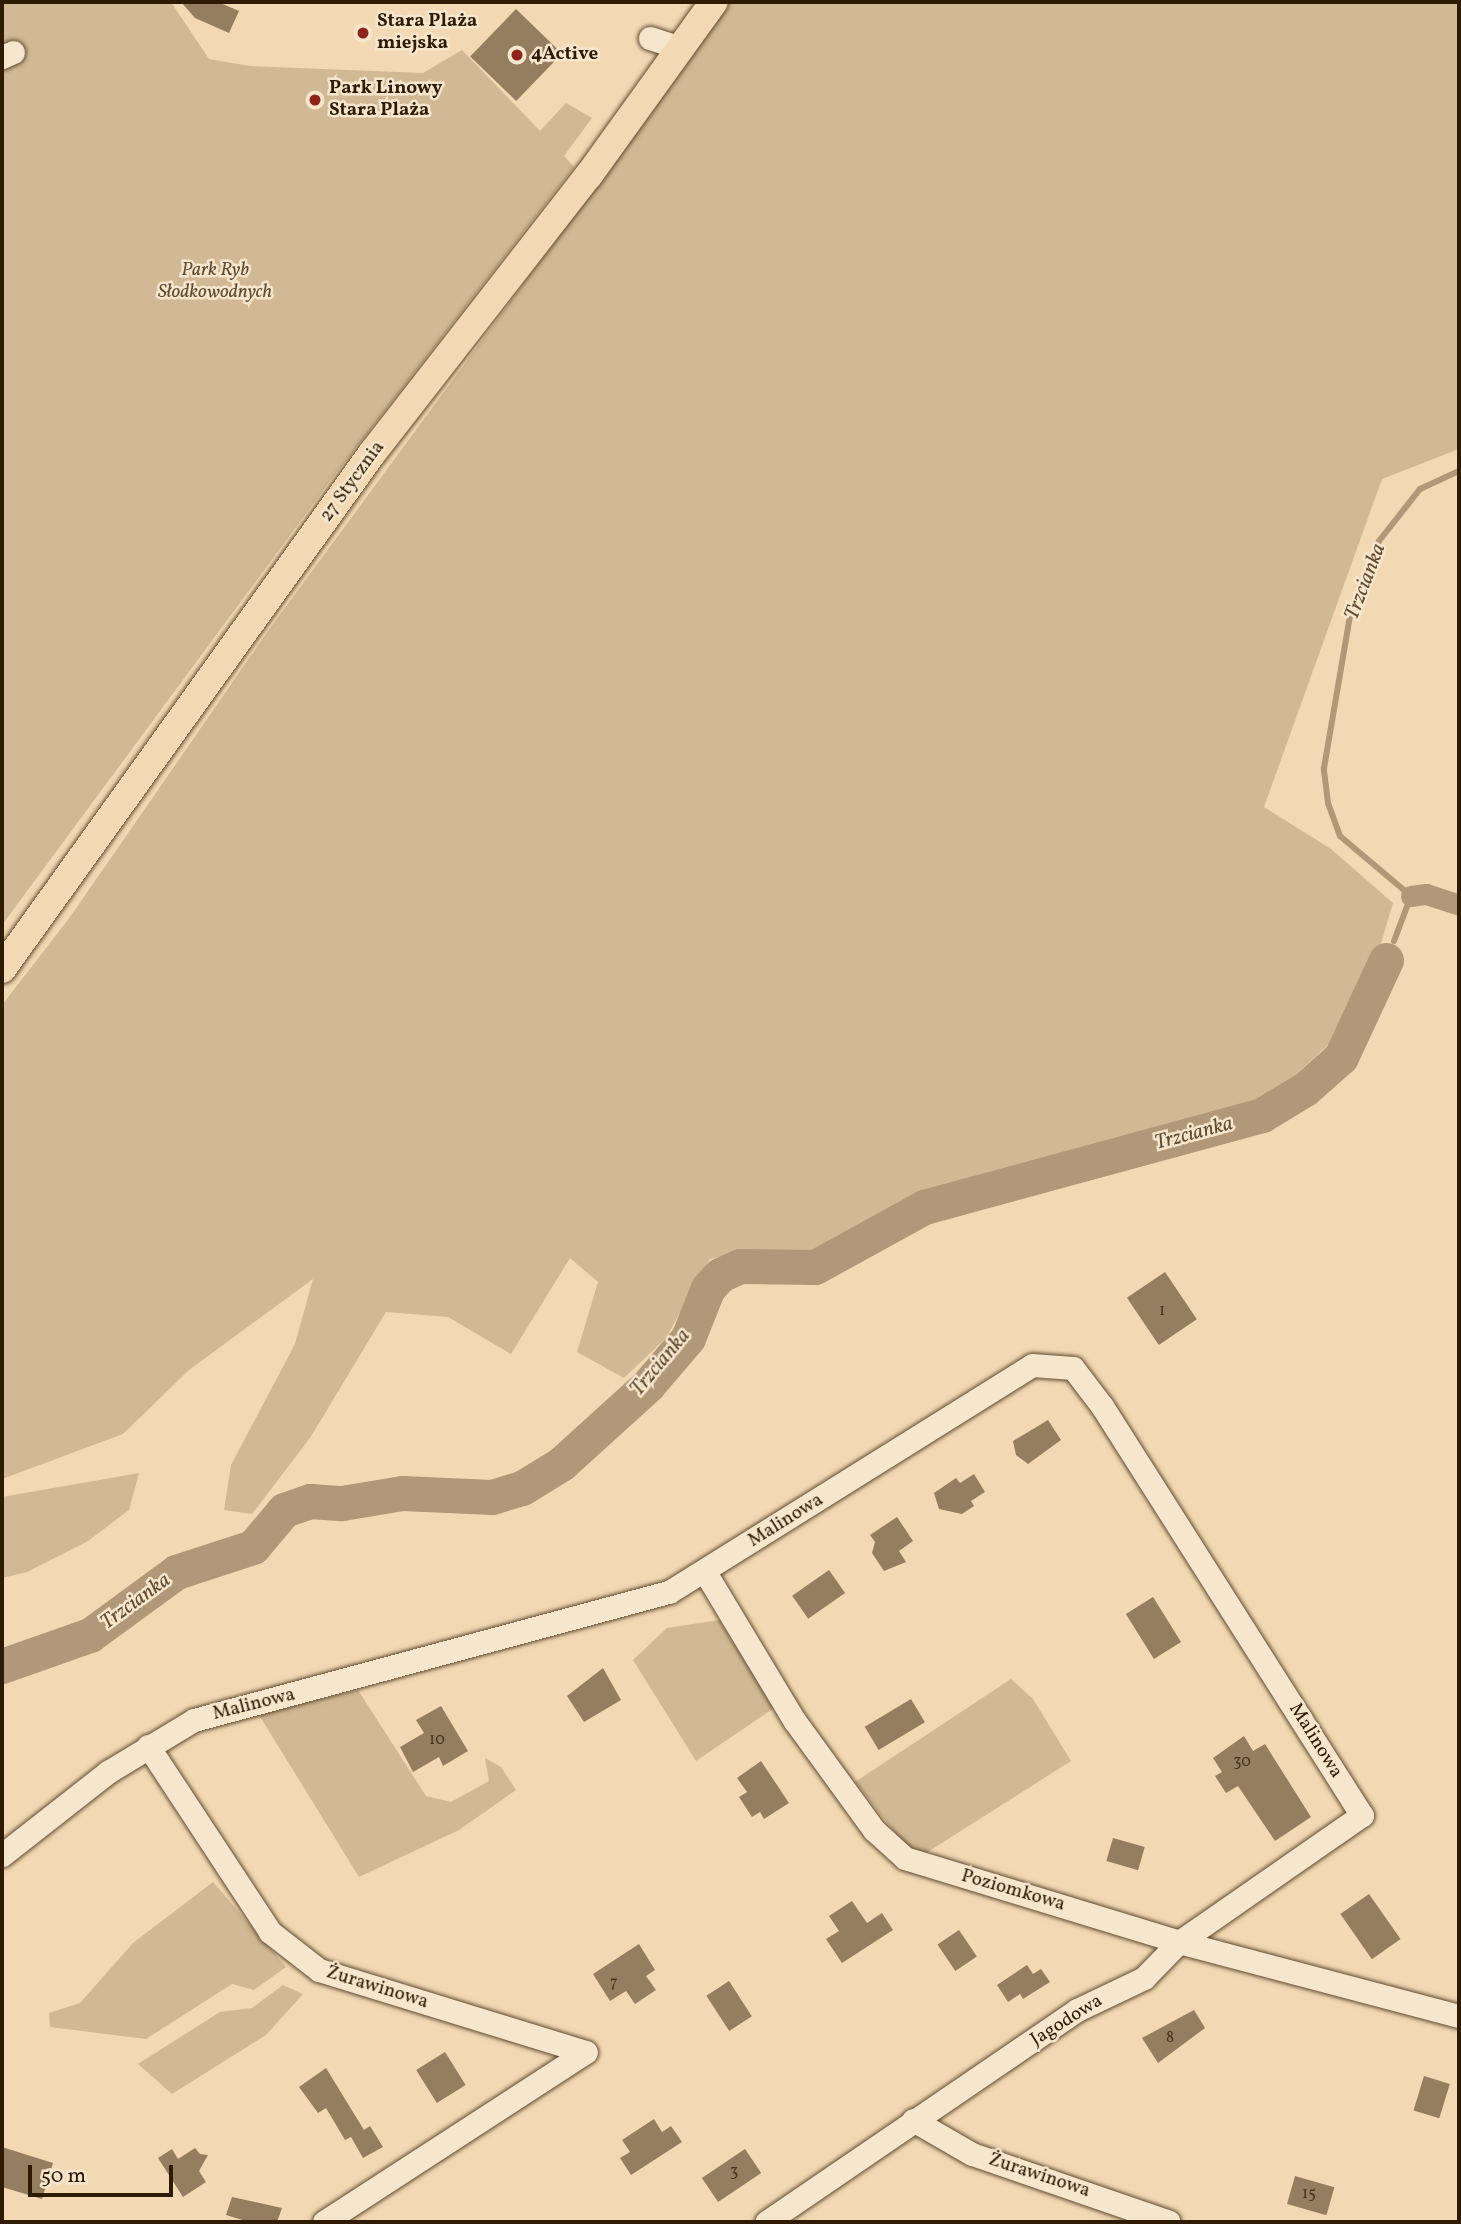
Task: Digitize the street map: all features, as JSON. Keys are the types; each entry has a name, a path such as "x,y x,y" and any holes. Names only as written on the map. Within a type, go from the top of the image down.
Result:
{"main road":[{"name":"27 Stycznia","path":"2,969 373,452 589,175 714,2"}],"street":[{"path":"650,38 680,48"},
{"name":"Malinowa","path":"2,1855 148,1746 194,1720 669,1592 1032,1366 1073,1368 1102,1406 1362,1815"},
{"name":"Poziomkowa","path":"705,1572 794,1720 874,1830 905,1858 1179,1941 1459,2016"},
{"name":"Żurawinowa","path":"148,1746 270,1932 319,1970 586,2052 324,2222"},
{"name":"Jagodowa","path":"766,2222 1077,2010 1144,1978 1179,1941 1362,1815"},
{"name":"Żurawinowa","path":"913,2120 972,2154 1169,2222"}],"green space":[{"name":"Park Ryb Słodkowodnych","path":"2,2 171,2 209,59 250,66 423,73 462,50 540,131 566,103 592,118 564,156 574,167 327,485 2,925"},
{"path":"731,2 1459,2 1459,449 1382,479 1264,807 1331,849 1393,903 1377,957 1340,1034 1274,1094 1146,1137 908,1198 811,1258 741,1253 710,1259 666,1338 624,1378 577,1352 598,1282 570,1258 511,1354 448,1317 386,1312 310,1438 252,1514 224,1510 231,1465 295,1344 313,1279 189,1370 123,1434 2,1479 2,1005 70,917 268,631"},
{"path":"139,1473 129,1510 88,1541 27,1572 2,1578 2,1497"},
{"path":"719,1620 774,1708 696,1761 633,1660 667,1628"},
{"path":"1011,1679 1033,1699 1071,1761 926,1853 909,1850 855,1782"},
{"path":"358,1690 426,1796 451,1802 489,1781 485,1758 501,1767 516,1790 459,1830 359,1877 259,1715"},
{"path":"213,1882 286,1967 254,1990 232,1984 146,2039 50,2027 49,2013 80,2003 133,1943"},
{"path":"283,1985 303,1994 266,2035 172,2094 138,2064 220,2012 252,2008"}],"building":[{"path":"181,2 218,2 239,11 229,33 195,18"},
{"name":"4Active","path":"516,9 562,53 516,101 470,56"},
{"path":"1165,1272 1197,1319 1159,1345 1127,1298"},
{"path":"1048,1420 1061,1440 1028,1464 1016,1455 1013,1441"},
{"path":"974,1474 985,1492 971,1501 974,1506 962,1514 939,1509 934,1493 956,1478 960,1483"},
{"path":"897,1517 913,1541 899,1551 906,1562 884,1571 872,1553 875,1542 870,1535"},
{"path":"829,1570 845,1593 808,1619 792,1596"},
{"path":"1153,1597 1181,1642 1154,1659 1126,1614"},
{"path":"603,1668 621,1700 584,1722 567,1696"},
{"path":"911,1699 925,1722 879,1750 865,1727"},
{"path":"441,1706 468,1751 443,1766 439,1757 413,1772 400,1747 424,1733 416,1720"},
{"path":"1244,1736 1253,1751 1265,1744 1311,1817 1275,1841 1238,1786 1226,1793 1215,1776 1222,1772 1213,1758"},
{"path":"761,1761 789,1803 764,1819 760,1812 752,1817 739,1797 747,1792 737,1778"},
{"path":"1113,1838 1145,1847 1138,1870 1106,1861"},
{"path":"1369,1894 1401,1939 1372,1959 1340,1914"},
{"path":"852,1901 867,1923 882,1913 893,1930 842,1963 826,1939 839,1931 829,1916"},
{"path":"959,1930 977,1957 955,1971 937,1945"},
{"path":"639,1944 655,1970 646,1976 656,1990 635,2004 626,1991 610,2001 593,1974"},
{"path":"1027,1965 1033,1974 1041,1969 1050,1982 1023,1999 1020,1994 1008,2002 997,1985"},
{"path":"729,1981 752,2016 729,2031 706,1996"},
{"path":"1194,2010 1205,2028 1158,2063 1142,2038"},
{"path":"445,2052 466,2085 437,2103 416,2070"},
{"path":"326,2068 364,2130 370,2126 383,2147 363,2158 351,2137 345,2140 326,2108 318,2113 299,2087"},
{"path":"1424,2076 1450,2084 1439,2118 1413,2110"},
{"path":"654,2119 662,2132 671,2126 682,2142 631,2175 620,2158 630,2152 622,2140"},
{"path":"2,2147 53,2163 42,2199 2,2187"},
{"path":"195,2148 200,2154 208,2155 199,2171 206,2182 183,2197 158,2158 172,2149 178,2159"},
{"path":"745,2149 761,2173 718,2202 702,2178"},
{"path":"1295,2176 1334,2187 1326,2215 1287,2204"},
{"path":"232,2197 282,2208 277,2222 249,2222 226,2215"}],"waterway":[{"name":"Trzcianka","path":"1394,941 1411,896 1340,836 1328,803 1324,768 1350,616 1379,541 1420,489 1459,471"},
{"path":"1411,896 1426,894 1459,905"},
{"name":"Trzcianka","path":"2,1666 90,1635 176,1572 253,1547 284,1510 310,1501 342,1503 402,1493 492,1497 522,1488 561,1464 648,1385 688,1338 708,1288 720,1275 740,1266 815,1267 924,1207 1262,1115 1305,1089 1341,1057 1386,960"}],"place":[{"name":"Stara Plaża miejska","path":"363,33"},
{"name":"4Active","path":"517,55"},
{"name":"Park Linowy Stara Plaża","path":"315,100"}]}
